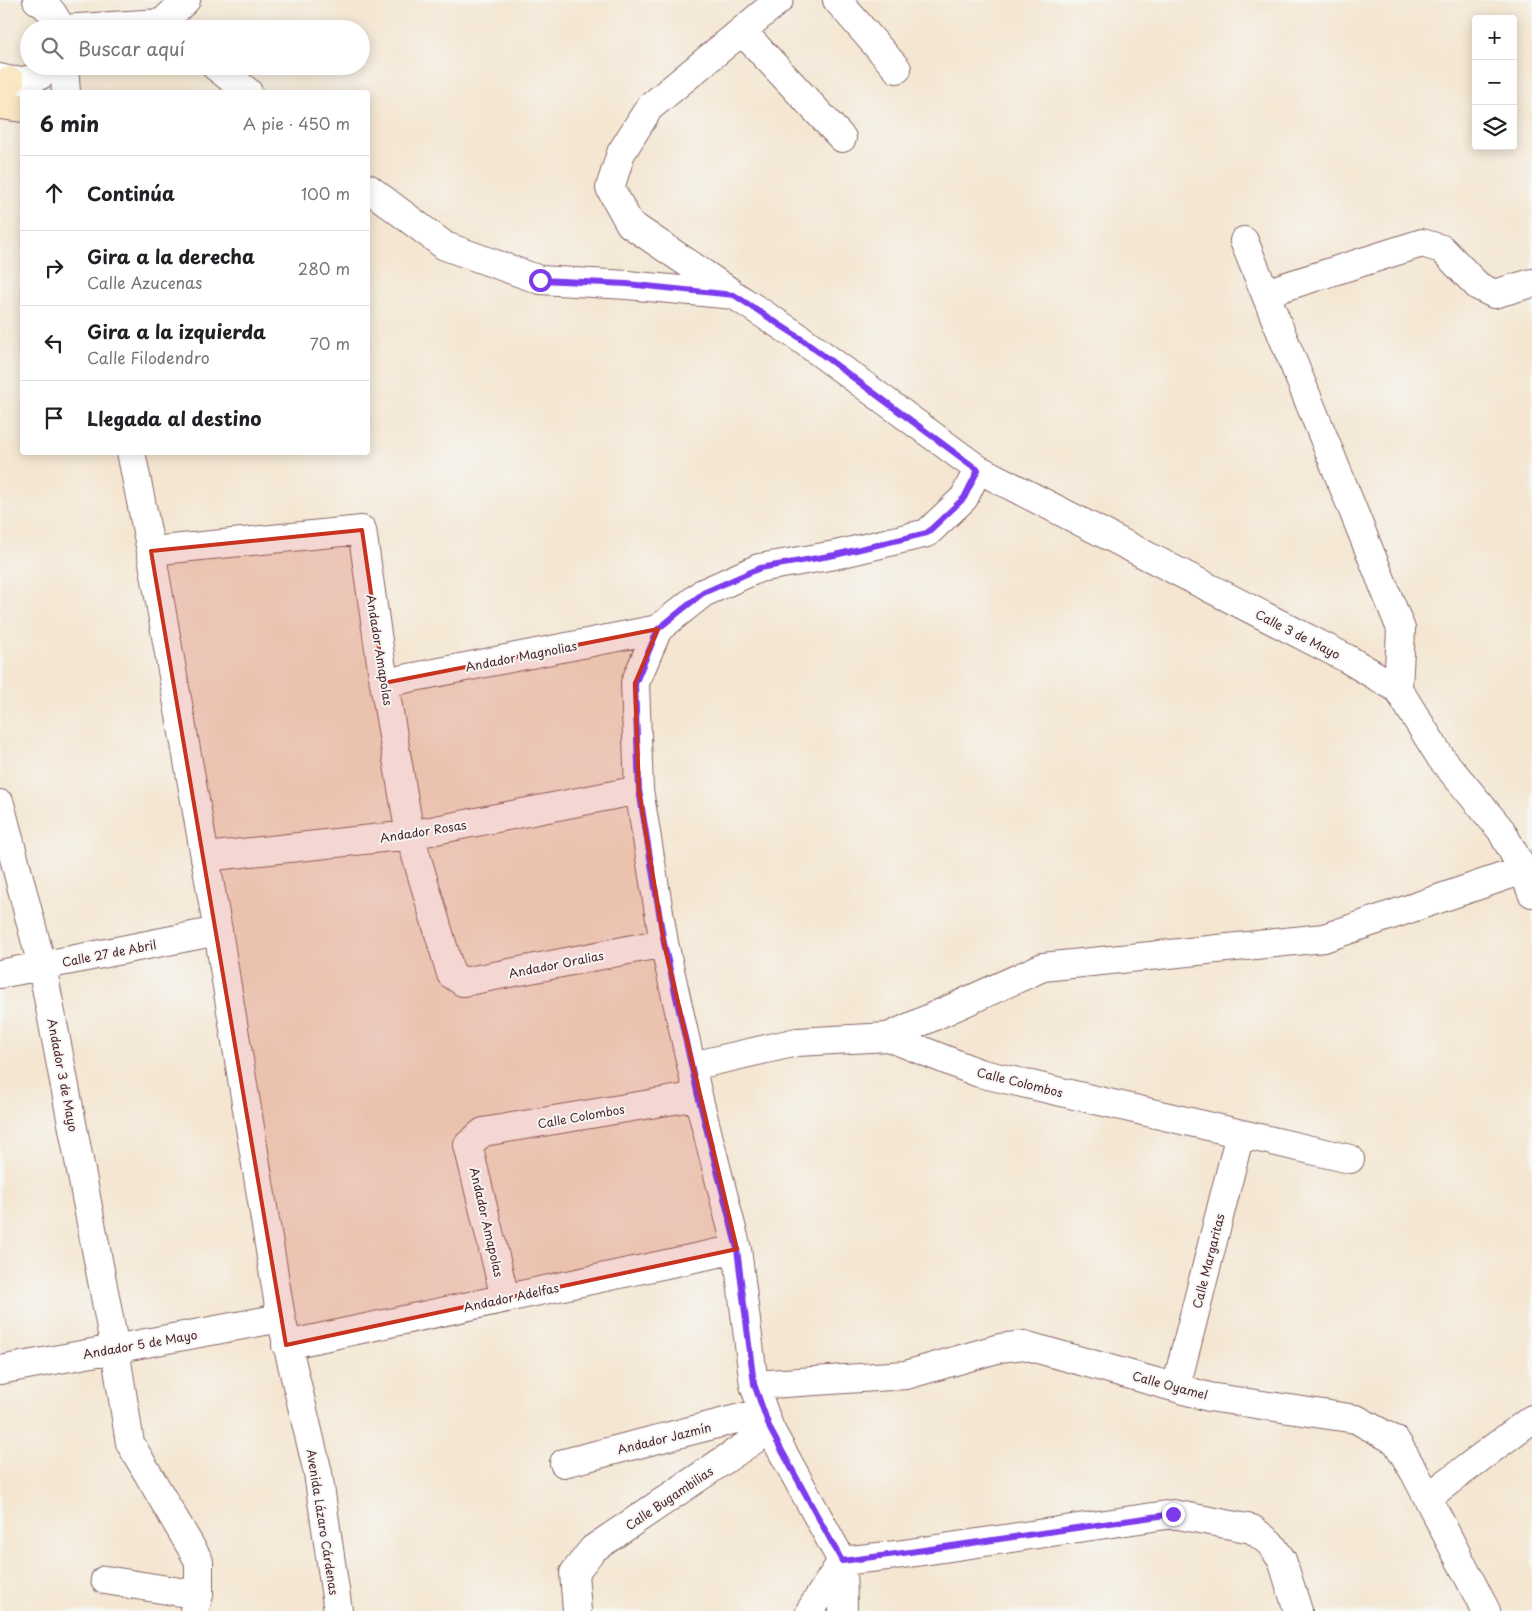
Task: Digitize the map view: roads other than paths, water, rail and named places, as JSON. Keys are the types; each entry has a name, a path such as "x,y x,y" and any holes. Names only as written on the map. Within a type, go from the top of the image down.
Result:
{"main road":[{"path":"2,87 20,106"}],"street":[{"path":"171,20 186,0"},
{"path":"779,0 649,108 621,153 610,188 630,224 797,336 978,470 964,498 927,533 835,555 760,568 703,593 658,629 635,684 639,790 664,943 698,1096 737,1249 754,1384 767,1420 842,1561 843,1611"},
{"path":"836,0 896,69"},
{"path":"51,11 120,20"},
{"path":"742,30 842,138"},
{"path":"2,87 30,81 43,75"},
{"path":"65,75 66,90"},
{"path":"226,75 245,90"},
{"path":"370,190 444,246 540,280 627,284 734,295"},
{"path":"1244,241 1401,629 1398,689"},
{"path":"1265,293 1422,243 1442,249 1478,286 1494,294 1532,283"},
{"name":"Avenida Lázaro Cárdenas","path":"132,455 151,551 218,932 281,1318 318,1474 338,1611"},
{"name":"Calle 3 de Mayo","path":"978,470 1346,658 1398,689 1441,758 1501,830 1529,880"},
{"name":"Andador Amapolas","path":"151,551 362,530 384,683 410,835 451,974"},
{"name":"Andador Magnolias","path":"384,683 658,629"},
{"name":"Andador Rosas","path":"205,858 410,835 639,790"},
{"name":"Andador 3 de Mayo","path":"0,804 42,966 115,1349 130,1443 199,1561 196,1603"},
{"path":"888,1037 1043,967 1324,938 1529,880"},
{"name":"Calle 27 de Abril","path":"0,974 218,932"},
{"name":"Andador Oralias","path":"451,974 463,982 664,943"},
{"name":"Calle Colombos","path":"692,1066 797,1042 888,1037 979,1073 1350,1159"},
{"name":"Calle Colombos","path":"468,1145 483,1132 698,1096"},
{"name":"Calle Margaritas","path":"1176,1387 1240,1134"},
{"name":"Andador Amapolas","path":"468,1145 505,1298"},
{"name":"Andador Adelfas","path":"286,1345 737,1249"},
{"name":"Andador 5 de Mayo","path":"0,1370 281,1318"},
{"name":"Calle Oyamel","path":"754,1384 906,1375 1000,1348 1024,1345 1210,1397 1356,1419 1396,1441 1428,1497 1486,1611"},
{"path":"1428,1497 1532,1419"},
{"name":"Andador Jazmín","path":"564,1463 767,1420"},
{"name":"Calle Bugambilias","path":"577,1611 574,1573 594,1549 767,1420"},
{"path":"842,1561 1173,1514 1252,1529 1270,1543 1282,1560 1298,1611"},
{"path":"810,1611 842,1561"},
{"path":"105,1580 196,1603"}]}
